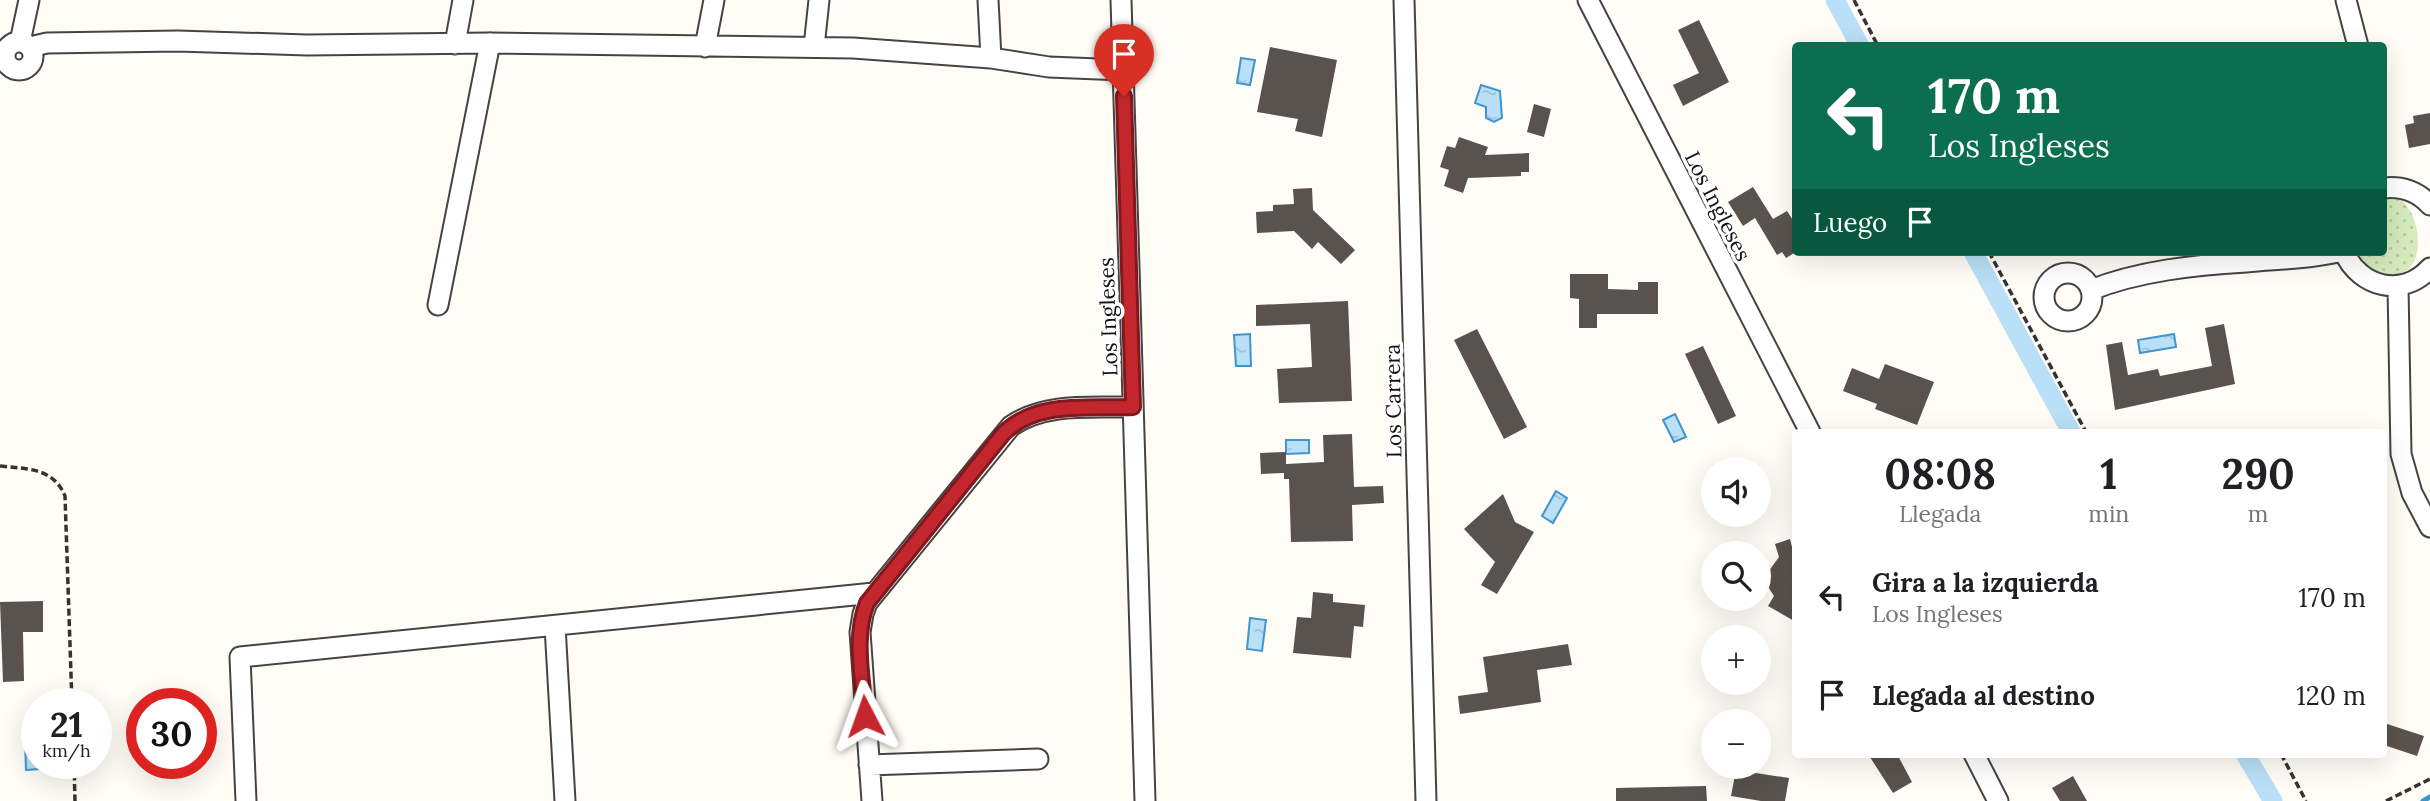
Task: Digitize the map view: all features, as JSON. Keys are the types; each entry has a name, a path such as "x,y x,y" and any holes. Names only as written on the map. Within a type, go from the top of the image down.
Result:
{"street":[{"path":"25,44 29,0"},
{"path":"454,44 463,0"},
{"path":"705,47 714,0"},
{"path":"814,47 819,0"},
{"path":"988,0 991,58"},
{"name":"Los Ingleses","path":"1121,0 1145,801"},
{"name":"Los Carrera","path":"1404,0 1426,801"},
{"name":"Los Ingleses","path":"1588,0 1808,429"},
{"path":"2346,0 2357,42"},
{"path":"25,44 178,41 307,46 490,43 814,47 895,49 991,58 1049,67 1123,70"},
{"path":"439,305 490,43"},
{"path":"3,60 16,70 26,69 33,61 32,51 25,44"},
{"path":"2387,188 2406,189 2416,193 2430,205"},
{"path":"2091,290 2141,276 2188,268 2315,256"},
{"path":"2347,256 2356,271 2375,284 2398,286 2419,278 2430,268"},
{"path":"2398,286 2401,454 2412,493 2430,527"},
{"path":"872,801 860,632 863,614 873,593 1011,426 1029,415 1050,410 1133,407"},
{"path":"246,801 240,657 873,593"},
{"path":"555,626 565,801"},
{"path":"1976,758 1998,801"},
{"path":"869,765 1038,760"}],"path":[{"path":"1854,0 1876,42"},
{"path":"1991,256 2084,429"},
{"path":"0,466 46,473 59,484 65,496 71,688"},
{"path":"2283,758 2305,801"},
{"path":"74,779 75,801"},
{"path":"2386,801 2430,779"}],"green space":[{"path":"2395,196 2406,206 2414,219 2418,235 2413,264 2404,274 2390,277 2369,271 2356,256 2387,256 2387,197"}],"water":[{"path":"1241,58 1255,60 1250,85 1237,83"},
{"path":"1481,85 1500,91 1502,118 1494,122 1486,118 1486,107 1475,103"},
{"path":"1250,334 1251,366 1236,366 1234,335"},
{"path":"2174,334 2176,347 2140,353 2138,340"},
{"path":"1675,414 1686,437 1674,442 1663,420"},
{"path":"1286,440 1309,440 1309,453 1286,454"},
{"path":"1556,491 1567,498 1553,523 1542,516"},
{"path":"1250,618 1266,620 1262,651 1247,649"}],"building":[{"path":"1699,20 1729,82 1683,106 1673,85 1699,73 1678,30"},
{"path":"1270,47 1337,60 1322,137 1295,131 1298,119 1257,112"},
{"path":"1534,104 1551,109 1544,137 1527,132"},
{"path":"2430,113 2430,144 2409,148 2405,125 2414,123 2413,116"},
{"path":"1459,137 1488,147 1485,155 1529,153 1529,172 1521,172 1521,176 1468,178 1463,193 1444,186 1449,170 1440,167 1447,146 1455,148"},
{"path":"1753,187 1773,219 1787,211 1792,219 1792,254 1786,258 1782,252 1777,255 1755,218 1743,226 1728,202"},
{"path":"1312,188 1313,210 1355,250 1341,264 1318,242 1312,249 1294,231 1257,233 1256,212 1273,211 1273,205 1294,204 1293,189"},
{"path":"1570,274 1608,274 1608,289 1638,290 1638,282 1658,282 1658,314 1597,314 1597,328 1579,328 1579,299 1570,298"},
{"path":"1348,301 1352,401 1279,403 1277,369 1312,367 1310,324 1256,326 1256,305"},
{"path":"2224,324 2235,384 2115,410 2106,345 2122,342 2128,375 2158,369 2160,376 2212,366 2205,328"},
{"path":"1477,329 1527,427 1504,439 1454,340"},
{"path":"1703,346 1736,416 1718,424 1685,354"},
{"path":"1885,364 1934,382 1917,425 1875,409 1877,404 1843,391 1852,368 1879,379"},
{"path":"1352,434 1354,487 1383,486 1384,503 1352,505 1353,541 1291,542 1289,479 1284,479 1284,473 1261,474 1260,453 1286,452 1286,464 1324,462 1323,435"},
{"path":"1503,494 1515,522 1534,532 1497,594 1481,585 1495,562 1464,529"},
{"path":"1790,539 1792,620 1771,608 1774,596 1771,591 1771,568 1779,557 1775,544"},
{"path":"1313,592 1333,594 1333,602 1365,605 1363,627 1354,626 1351,658 1293,653 1297,617 1311,618"},
{"path":"43,601 43,632 23,632 24,681 3,682 0,602"},
{"path":"1568,644 1572,665 1537,670 1541,702 1460,714 1458,696 1488,692 1483,657"},
{"path":"2387,724 2424,736 2417,756 2387,746"},
{"path":"1871,758 1899,758 1912,782 1893,793"},
{"path":"1771,775 1789,778 1785,801 1761,801 1731,796 1734,779 1771,779"},
{"path":"2073,776 2087,801 2060,801 2052,788"},
{"path":"1706,786 1707,801 1616,801 1616,788"}],"waterway":[{"path":"1835,0 1858,42"},
{"path":"1975,256 2069,429"},
{"path":"2247,758 2273,801"},
{"path":"2423,801 2430,797"}],"route":[{"path":"865,716 860,623 867,603 1003,434 1019,420 1039,412 1133,407 1124,96"}]}
